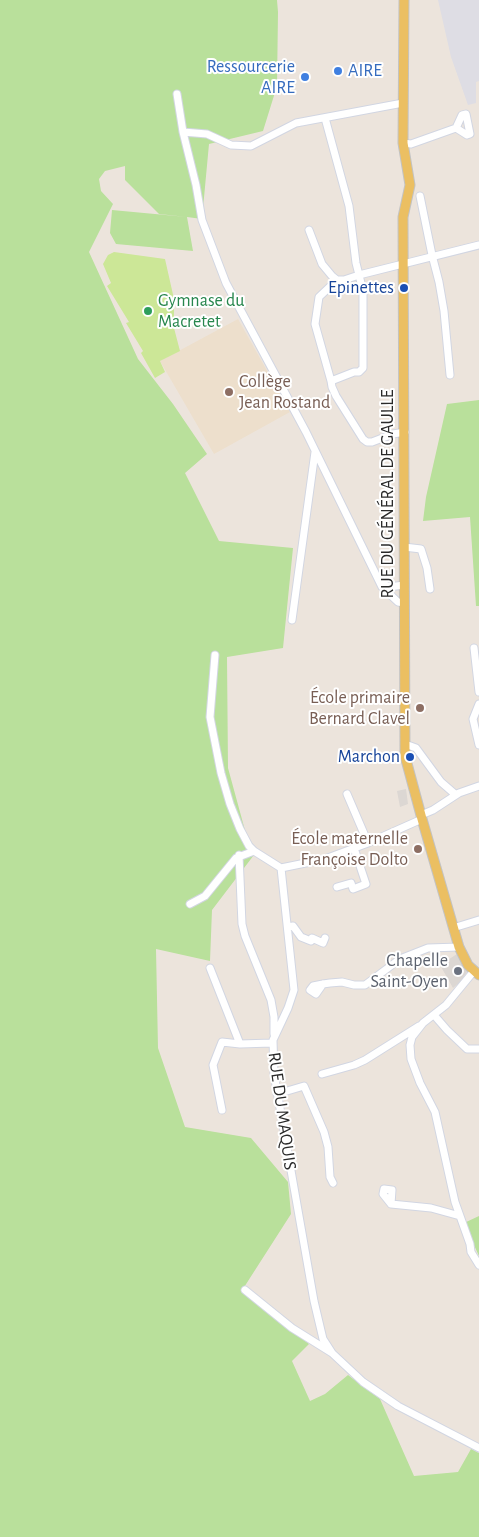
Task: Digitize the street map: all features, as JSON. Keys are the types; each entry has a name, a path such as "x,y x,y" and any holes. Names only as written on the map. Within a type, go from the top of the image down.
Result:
{"main road":[{"name":"RUE DU GÉNÉRAL DE GAULLE","path":"404,0 402,144 410,185 403,217 404,744 406,761 453,928 464,960 476,973"}],"street":[{"path":"178,94 183,132 202,220 226,283 315,451 379,581 388,594 398,602 404,603"},
{"path":"183,132 207,134 231,145 251,146 296,123 403,103"},
{"path":"325,118 349,206 356,263 363,291 363,368 359,372 354,372 331,381"},
{"path":"402,144 411,144 456,128"},
{"path":"420,196 444,311 450,375"},
{"path":"309,230 322,264 337,280 344,280 479,245"},
{"path":"337,280 319,297 315,324 336,396 363,439 367,442 404,432"},
{"path":"292,620 315,451"},
{"path":"404,547 421,549 427,568 430,589"},
{"path":"379,581 389,587 404,585"},
{"path":"474,648 479,692"},
{"path":"215,655 210,717 221,774 240,830 249,846 282,868 325,859 368,843 421,817 456,795 479,786"},
{"path":"479,704 474,719 479,745"},
{"path":"404,744 416,748 435,776 456,795"},
{"path":"347,794 368,843"},
{"path":"337,887 351,883 353,889 366,884 354,848"},
{"path":"190,904 205,896 227,867 240,855 254,851"},
{"path":"222,1110 213,1065 222,1042 240,1044 273,1041 274,1017 271,1000 242,924 240,855"},
{"name":"RUE DU MAQUIS","path":"282,868 294,990 273,1041 274,1074 316,1310 323,1339 332,1353"},
{"path":"453,928 479,920"},
{"path":"288,927 293,926 301,937 311,941 312,938 323,944 325,938"},
{"path":"323,984 342,982 365,985 400,959 428,948 459,947"},
{"path":"210,968 240,1044"},
{"path":"322,1074 365,1060 423,1023 455,996 464,982 476,973"},
{"path":"434,1014 447,1030 467,1049 479,1049"},
{"path":"423,1023 412,1037 410,1059 434,1112 460,1216 471,1252 479,1265"},
{"path":"277,1094 304,1086 324,1132 328,1146 330,1177 333,1183"},
{"path":"390,1204 431,1208 460,1216"},
{"path":"245,1290 292,1328 332,1353 362,1382 398,1406 479,1448"}],"shaded area":[{"path":"438,0 479,0 479,81 476,82 476,103 468,105 451,57"},
{"name":"Collège Jean Rostand","path":"238,319 290,412 214,454 160,361"},
{"path":"406,789 408,804 400,807 397,791"},
{"path":"457,954 468,970 460,982 453,988 440,965"}],"green space":[{"path":"0,0 277,0 277,86 263,131 209,144 202,219 159,214 125,180 125,166 105,171 99,179 101,191 113,204 89,252 138,359 173,404 207,454 185,473 219,541 293,548 283,648 227,657 228,768 246,834 257,851 212,910 210,961 156,949 158,1048 185,1127 251,1138 288,1182 291,1214 241,1292 259,1303 309,1344 292,1361 310,1401 325,1394 348,1375 380,1399 414,1476 458,1472 471,1449 479,1453 479,1537 0,1537"},
{"path":"112,210 187,217 193,251 116,244 110,233"},
{"name":"Gymnase du Macretet","path":"114,252 165,259 174,299 174,328 180,351 160,361 165,372 155,378 141,353 143,351 126,323 129,322 107,286 111,283 103,264 108,255"},
{"path":"479,400 479,606 476,606 470,517 423,521 426,497 447,404"},
{"path":"479,1216 479,1256 464,1223"}],"place":[{"name":"AIRE","path":"338,71"},
{"name":"Ressourcerie AIRE","path":"305,77"},
{"name":"Epinettes","path":"404,288"},
{"name":"Gymnase du Macretet","path":"148,311"},
{"name":"Collège Jean Rostand","path":"229,392"},
{"name":"École primaire Bernard Clavel","path":"420,708"},
{"name":"Marchon","path":"410,757"},
{"name":"École maternelle Françoise Dolto","path":"418,849"},
{"name":"Chapelle Saint-Oyen","path":"458,971"}]}
